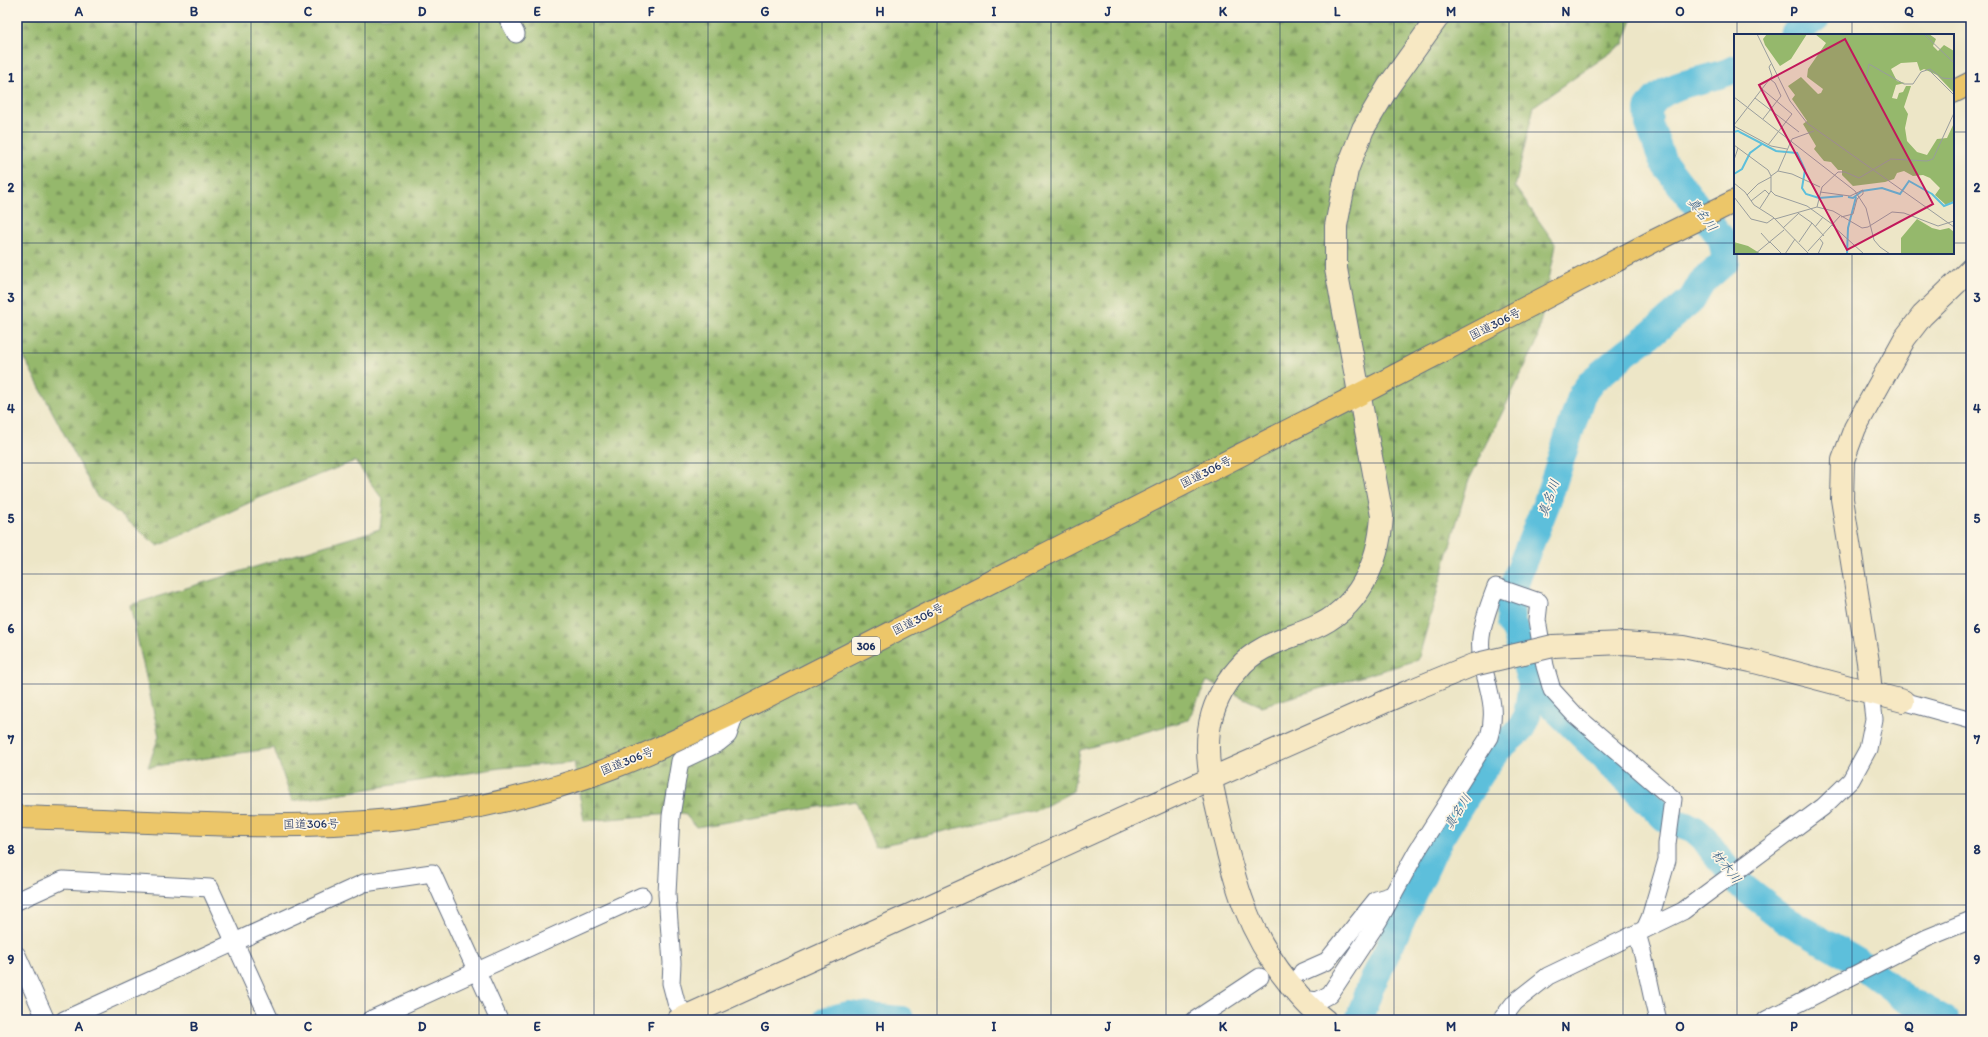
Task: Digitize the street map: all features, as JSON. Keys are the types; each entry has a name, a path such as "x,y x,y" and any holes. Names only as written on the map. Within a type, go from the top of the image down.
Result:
{"highway":[{"path":"1954,92 1971,83"},
{"name":"国道306号","path":"17,817 300,826 393,820 441,813 530,793 590,776 658,749 736,712 1360,394 1652,242 1734,201"}],"street":[{"path":"507,17 516,34"},
{"path":"1322,1018 1302,999 1270,958 1246,912 1232,869 1210,780 1208,746 1211,717 1221,692 1238,668 1260,650 1313,628 1333,617 1360,590 1374,562 1381,534 1382,516 1336,269 1336,226 1347,170 1363,129 1388,87 1438,17"},
{"path":"1501,1020 1515,1002 1548,976 1683,911 1823,807 1851,780 1868,749 1874,719 1868,662 1842,499 1844,460 1855,428 1905,338 1922,316 1971,269"},
{"path":"1302,999 1310,1002 1317,1001 1330,994 1379,920 1417,851 1489,737 1493,724 1493,707 1481,654 1481,638 1496,587 1504,588 1539,602 1537,620 1545,666 1552,690 1575,715 1673,799 1667,844 1667,860 1650,918 1641,931 1648,982 1658,1020"},
{"path":"736,712 728,735 718,743 680,761 671,816 667,894 672,963 671,984 676,1002 685,1019 1210,780 1408,692 1473,665 1553,646 1623,643 1683,647 1750,661 1971,720"},
{"path":"64,1020 234,941 364,884 432,873 499,1020"},
{"path":"17,901 63,880 210,888 270,1020"},
{"path":"1302,972 1327,961 1376,900 1393,895"},
{"path":"370,1020 642,896"},
{"path":"1766,1020 1927,938 1971,920"},
{"path":"17,955 46,1020"},
{"path":"1195,1020 1260,978"}],"green space":[{"path":"17,17 1633,17 1623,44 1534,106 1515,187 1556,245 1536,344 1468,482 1418,660 1261,706 1207,681 1188,720 1080,750 1073,791 1040,809 875,847 856,801 696,827 684,813 584,821 574,762 500,768 292,801 274,748 148,767 159,736 130,605 380,529 383,500 355,461 259,498 158,546 96,495 17,344"}],"waterway":[{"name":"真名川","path":"1794,34 1817,17"},
{"name":"真名川","path":"1359,1020 1370,988 1438,841 1481,772 1497,750 1521,729 1527,715 1532,685 1516,632 1511,623 1510,604 1518,574 1547,502 1582,394 1592,381 1650,335 1692,299 1701,283 1726,261 1722,239 1663,162 1649,124 1648,109 1654,101 1666,91 1734,69"},
{"name":"材木川","path":"1532,685 1665,818 1694,829 1704,838 1722,863 1743,887 1784,919 1856,961 1905,998 1945,1020"},
{"name":"真名川","path":"827,1020 848,1015 901,1020"}]}
